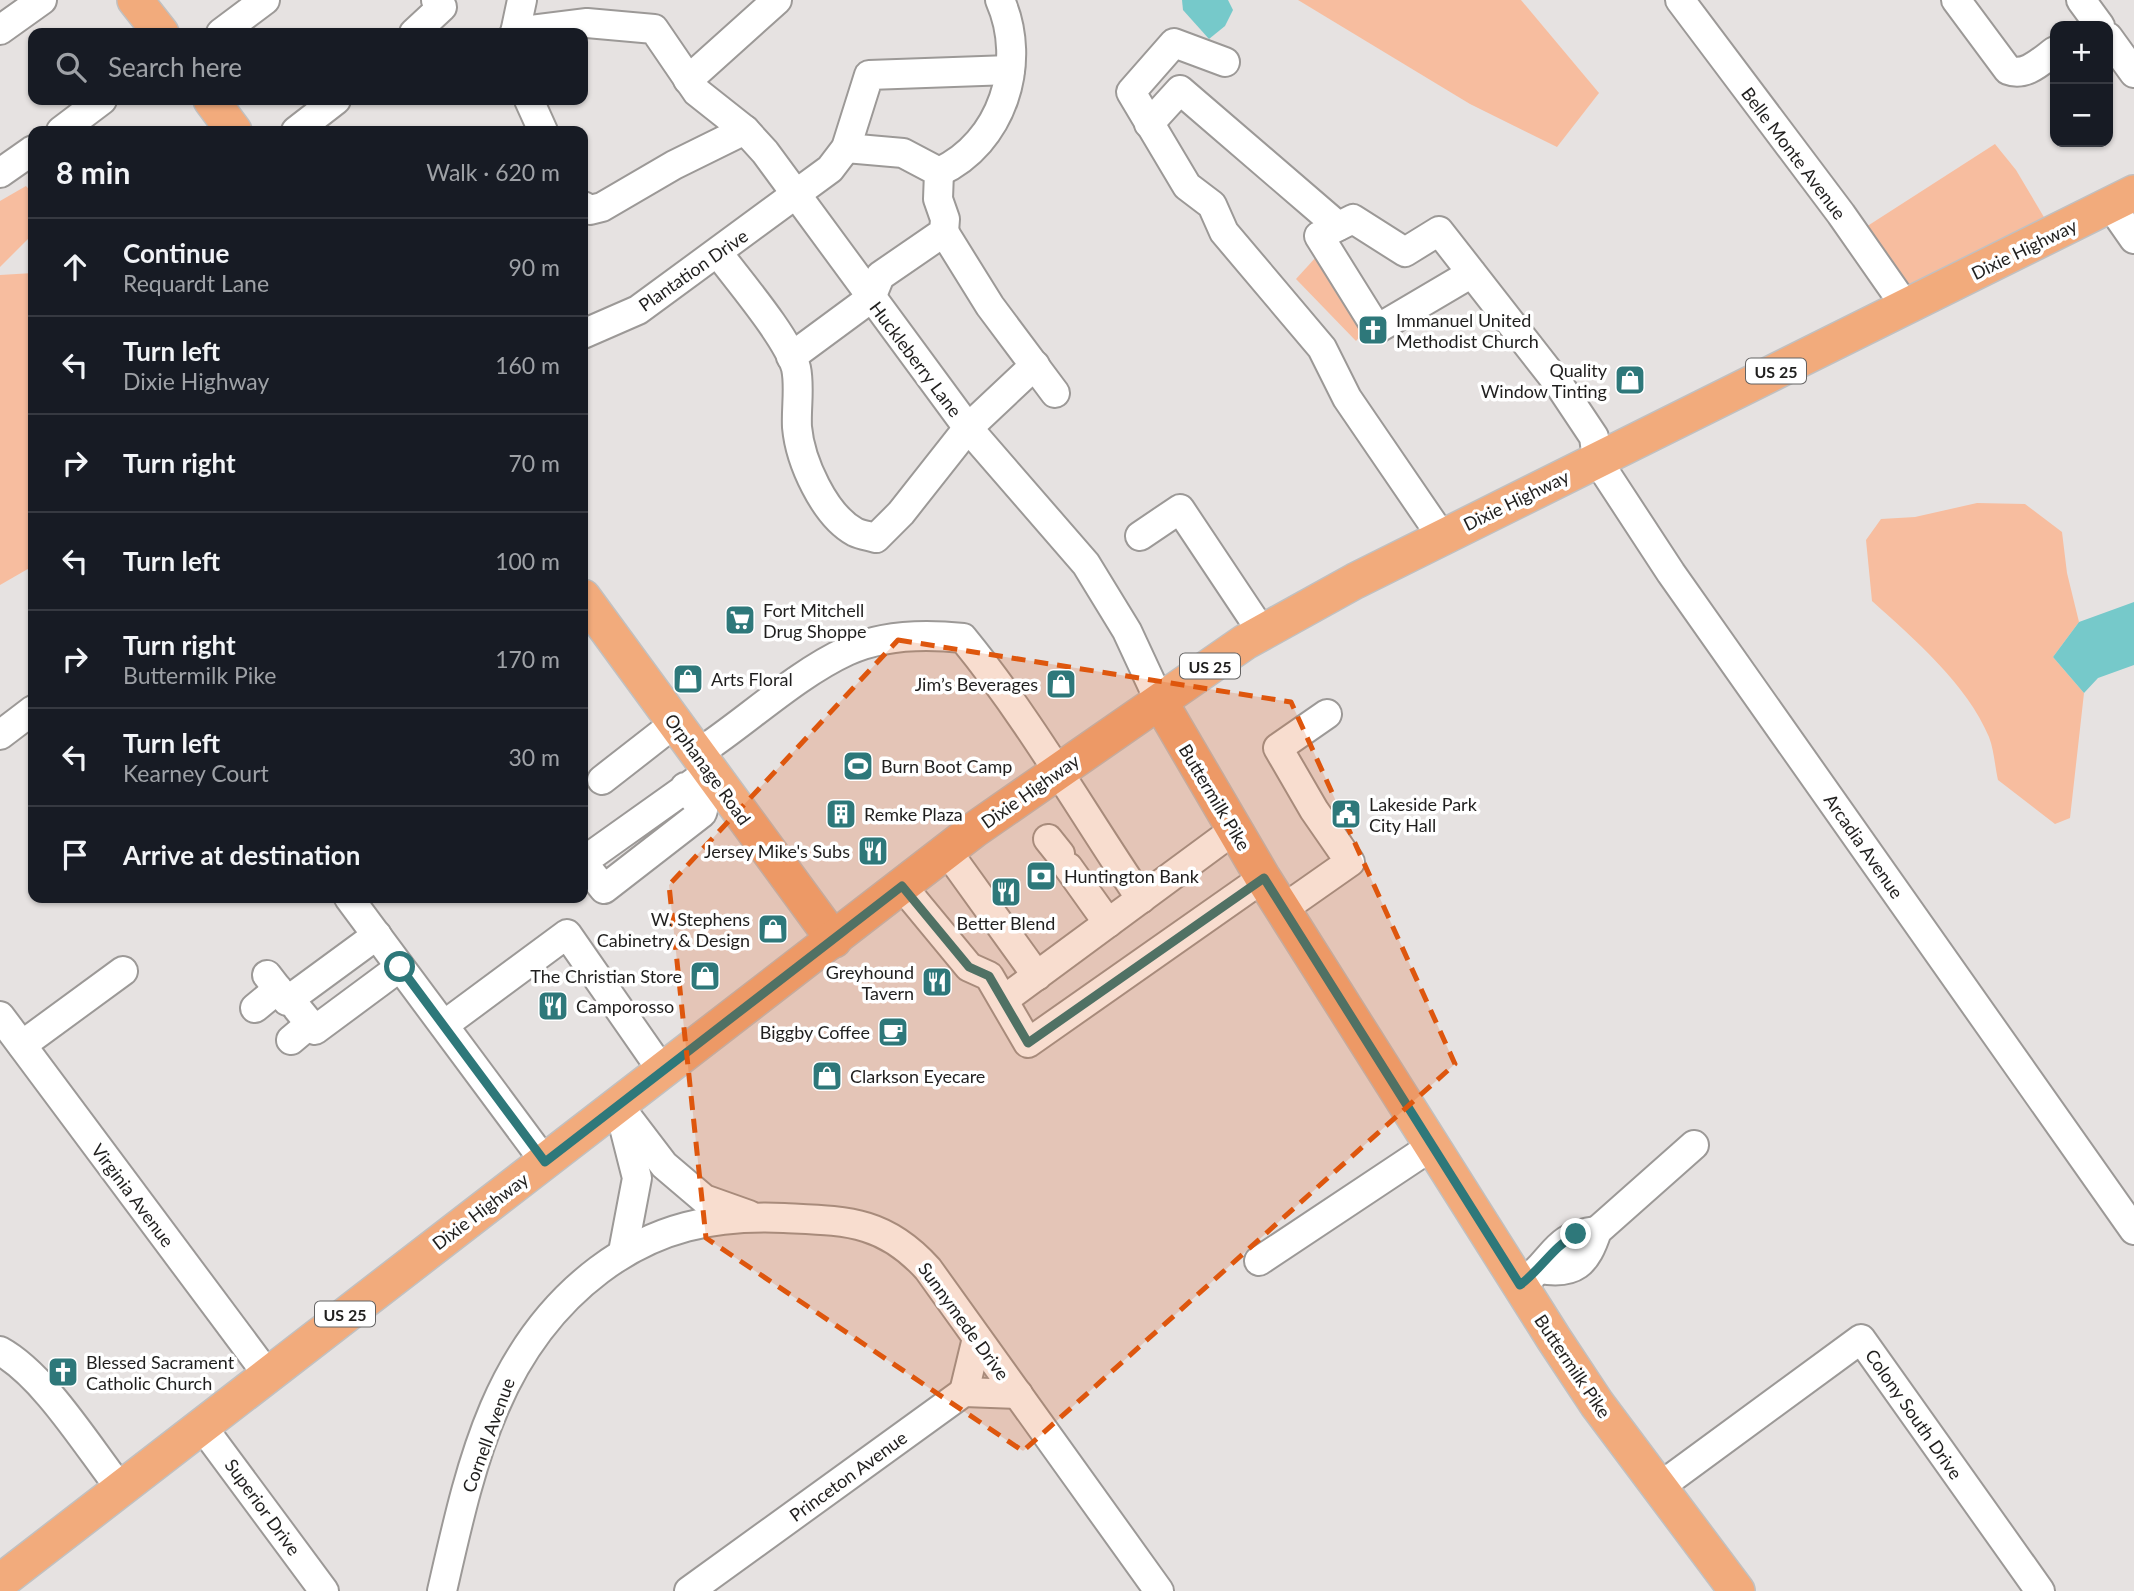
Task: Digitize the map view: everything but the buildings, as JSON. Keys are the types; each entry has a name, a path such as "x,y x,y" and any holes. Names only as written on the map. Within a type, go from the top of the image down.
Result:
{"main road":[{"path":"135,0 157,28"},
{"path":"215,105 230,126"},
{"name":"Dixie Highway","path":"0,1582 834,940 947,850 1262,632 1442,537 2122,199"},
{"name":"Orphanage Road","path":"588,604 675,723 697,771 834,940"},
{"name":"Buttermilk Pike","path":"1160,702 1234,830 1432,1146 1530,1277 1597,1404 1658,1489 1737,1591"}],"street":[{"path":"0,30 42,0"},
{"path":"228,28 265,0"},
{"path":"419,28 442,7 436,0"},
{"path":"515,28 522,0"},
{"path":"688,80 777,0"},
{"path":"939,172 971,152 987,131 1007,94 1010,70 1009,26 1000,0"},
{"name":"Belle Monte Avenue","path":"1680,0 1906,307"},
{"path":"1956,0 2008,70 2025,71 2050,54"},
{"path":"2081,0 2095,21"},
{"name":"Huckleberry Lane","path":"550,28 587,23 654,29 698,92 746,131 968,428 1086,564 1126,631 1160,702"},
{"path":"1225,62 1174,43 1130,92 1187,186 1212,205 1224,232 1322,348 1347,398 1442,537"},
{"path":"2113,45 2134,73"},
{"path":"939,172 903,153 846,148 869,75 1010,70"},
{"path":"1149,124 1180,90 1338,226 1319,236 1377,329 1472,273"},
{"path":"68,126 95,105"},
{"path":"302,126 330,105"},
{"path":"531,105 541,126"},
{"path":"588,209 601,207 674,165 746,131"},
{"name":"Plantation Drive","path":"588,332 638,310 797,196 830,169 846,148"},
{"path":"0,173 28,153"},
{"path":"939,172 938,199 945,219 944,232 990,306 1055,393"},
{"path":"2122,199 2134,239"},
{"name":"Arcadia Avenue","path":"1338,226 1353,219 1405,252 1439,231 1560,386 1594,437 1597,460 1687,595 2134,1230"},
{"path":"791,357 871,299 880,276 944,232"},
{"path":"718,253 764,313 791,357 796,369 797,428 802,454 817,490 855,532 876,538 901,513 968,428 1035,365"},
{"path":"1140,536 1180,509 1262,632"},
{"path":"588,861 697,771 743,724 808,673 847,651 877,641 931,635 963,638 1060,770 1084,816 1141,899"},
{"path":"0,735 28,714"},
{"path":"1283,909 1350,862 1314,810 1278,748 1327,714"},
{"path":"602,780 675,723"},
{"path":"588,869 604,889 702,813 697,771"},
{"path":"1005,999 1234,830"},
{"path":"947,850 1037,976"},
{"path":"1059,853 1108,923"},
{"path":"902,886 969,967 989,976 1005,999 1028,1043 1264,878"},
{"path":"353,903 545,1162"},
{"path":"444,1025 567,934 663,1072"},
{"path":"288,1007 287,1000 376,935"},
{"path":"255,1007 288,1007 315,1030 400,967"},
{"path":"22,1045 123,971"},
{"name":"Virginia Avenue","path":"0,1016 267,1374"},
{"path":"619,1106 664,1164 704,1199 755,1217"},
{"path":"619,1106 637,1178 623,1252"},
{"path":"1530,1277 1576,1268 1590,1251 1597,1231 1694,1145"},
{"path":"1259,1261 1432,1146"},
{"name":"Sunnymede Drive","path":"673,1229 755,1217 832,1220 872,1228 893,1237 910,1249 928,1269 1159,1591"},
{"name":"Cornell Avenue","path":"442,1591 460,1513 482,1439 503,1385 544,1321 571,1291 623,1252 650,1237 673,1229"},
{"path":"977,1338 964,1392 1018,1394"},
{"name":"Colony South Drive","path":"1658,1489 1861,1339 2040,1591"},
{"path":"0,1351 37,1381 120,1488"},
{"name":"Princeton Avenue","path":"689,1591 964,1392"},
{"name":"Superior Drive","path":"201,1425 324,1591"}],"highlighted area":[{"path":"898,640 1291,702 1455,1064 1023,1451 706,1238 669,885"}],"shaded area":[{"path":"1298,0 1521,0 1599,93 1557,147 1470,104"},
{"path":"1995,144 2016,170 2054,234 1906,307 1855,234"},
{"path":"26,186 28,188 28,239 0,267 0,201"},
{"path":"1317,256 1367,328 1356,341 1296,279"},
{"path":"28,273 28,569 0,585 0,275"},
{"path":"1977,503 2025,504 2062,532 2067,573 2079,622 2053,657 2084,693 2070,818 2055,824 1998,780 1989,737 1967,699 1938,663 1872,601 1866,540 1881,519 1915,517"}],"water":[{"path":"1182,0 1228,0 1233,10 1225,26 1209,39 1183,10"},
{"path":"2134,602 2134,665 2098,678 2084,693 2053,657 2079,622"}],"place":[{"name":"Immanuel United Methodist Church","path":"1373,330"},
{"name":"Quality Window Tinting","path":"1630,380"},
{"name":"Fort Mitchell Drug Shoppe","path":"740,620"},
{"name":"Arts Floral","path":"688,679"},
{"name":"Jim’s Beverages","path":"1061,684"},
{"name":"Burn Boot Camp","path":"858,766"},
{"name":"Remke Plaza","path":"841,814"},
{"name":"Lakeside Park City Hall","path":"1346,814"},
{"name":"Jersey Mike's Subs","path":"873,851"},
{"name":"Huntington Bank","path":"1041,876"},
{"name":"Better Blend","path":"1006,892"},
{"name":"W. Stephens Cabinetry & Design","path":"773,929"},
{"name":"The Christian Store","path":"705,976"},
{"name":"Greyhound Tavern","path":"937,982"},
{"name":"Camporosso","path":"553,1006"},
{"name":"Biggby Coffee","path":"893,1032"},
{"name":"Clarkson Eyecare","path":"827,1076"},
{"name":"Blessed Sacrament Catholic Church","path":"63,1372"}],"route":[{"path":"400,967 545,1162 902,886 969,967 989,976 1005,999 1028,1043 1264,878 1520,1285 1540,1269 1558,1245 1576,1234"}]}
